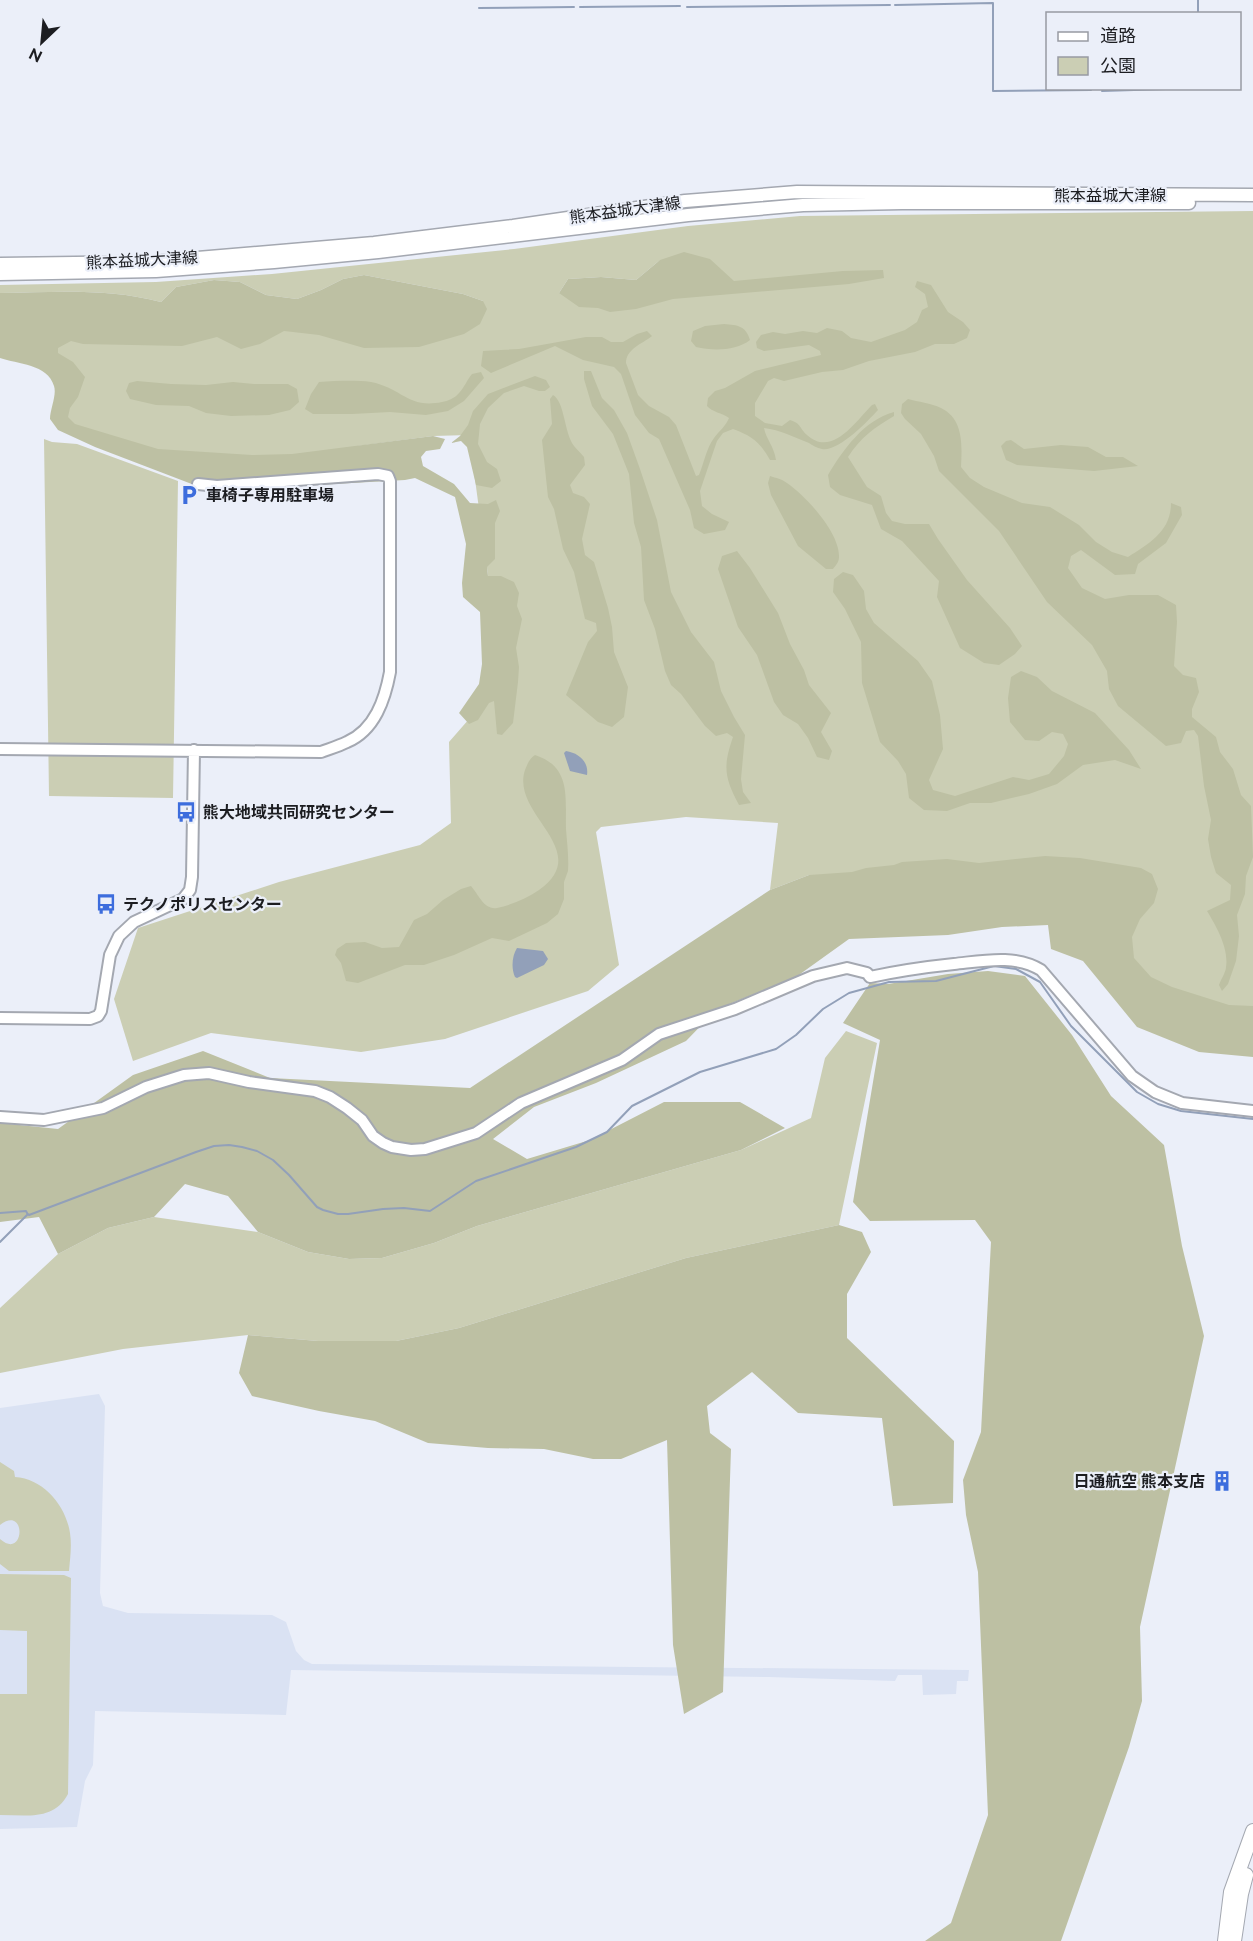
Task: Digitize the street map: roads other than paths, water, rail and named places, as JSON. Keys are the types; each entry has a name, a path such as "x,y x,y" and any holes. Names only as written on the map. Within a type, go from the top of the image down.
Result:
{"highway":[{"path":"1225,1941 1231,1892 1253,1831"},
{"path":"1234,1941 1241,1894 1253,1853"}],"main road":[{"name":"熊本益城大津線","path":"0,264 150,262 374,243 685,201 797,192 1253,195"},
{"name":"熊本益城大津線","path":"0,274 156,271 389,250 688,215 803,206 902,203 1253,204"}],"street":[{"path":"0,749 321,752 349,742 362,733 380,709 390,672 390,481 388,476 378,474 218,486 198,484"},
{"path":"0,1018 90,1019 98,1016 101,1011 110,955 119,936 134,922 183,898 190,890 194,750"},
{"path":"0,1117 44,1120 103,1108 146,1087 184,1075 209,1073 249,1082 315,1091 347,1108 362,1120 373,1136 383,1143 411,1150 425,1149 477,1132 521,1103 622,1060 659,1034 735,1009 813,976 848,968 867,973 870,977 920,967 995,959 1032,964 1041,970 1132,1076 1155,1092 1182,1103 1253,1111"}],"waterway":[{"path":"1198,0 1198,12"},
{"path":"895,5 993,3 993,91 1091,90"},
{"path":"687,7 890,5"},
{"path":"580,7 680,6"},
{"path":"479,8 574,7"},
{"path":"1102,91 1134,90"},
{"path":"0,1242 28,1214 214,1146 242,1147 257,1151 273,1160 317,1207 323,1210 338,1214 404,1208 430,1211 476,1181 576,1147 607,1132 632,1106 700,1072 776,1049 796,1035 823,1009 849,993 889,982 936,981 994,966 1016,969 1040,982 1071,1026 1137,1092 1158,1104 1181,1111 1253,1119"},
{"path":"0,1213 26,1211 27,1213"}],"place":[{"name":"車椅子専用駐車場","path":"189,495"},
{"name":"熊大地域共同研究センター","path":"186,812"},
{"name":"テクノポリスセンター","path":"106,904"},
{"name":"日通航空 熊本支店","path":"1222,1481"}]}
